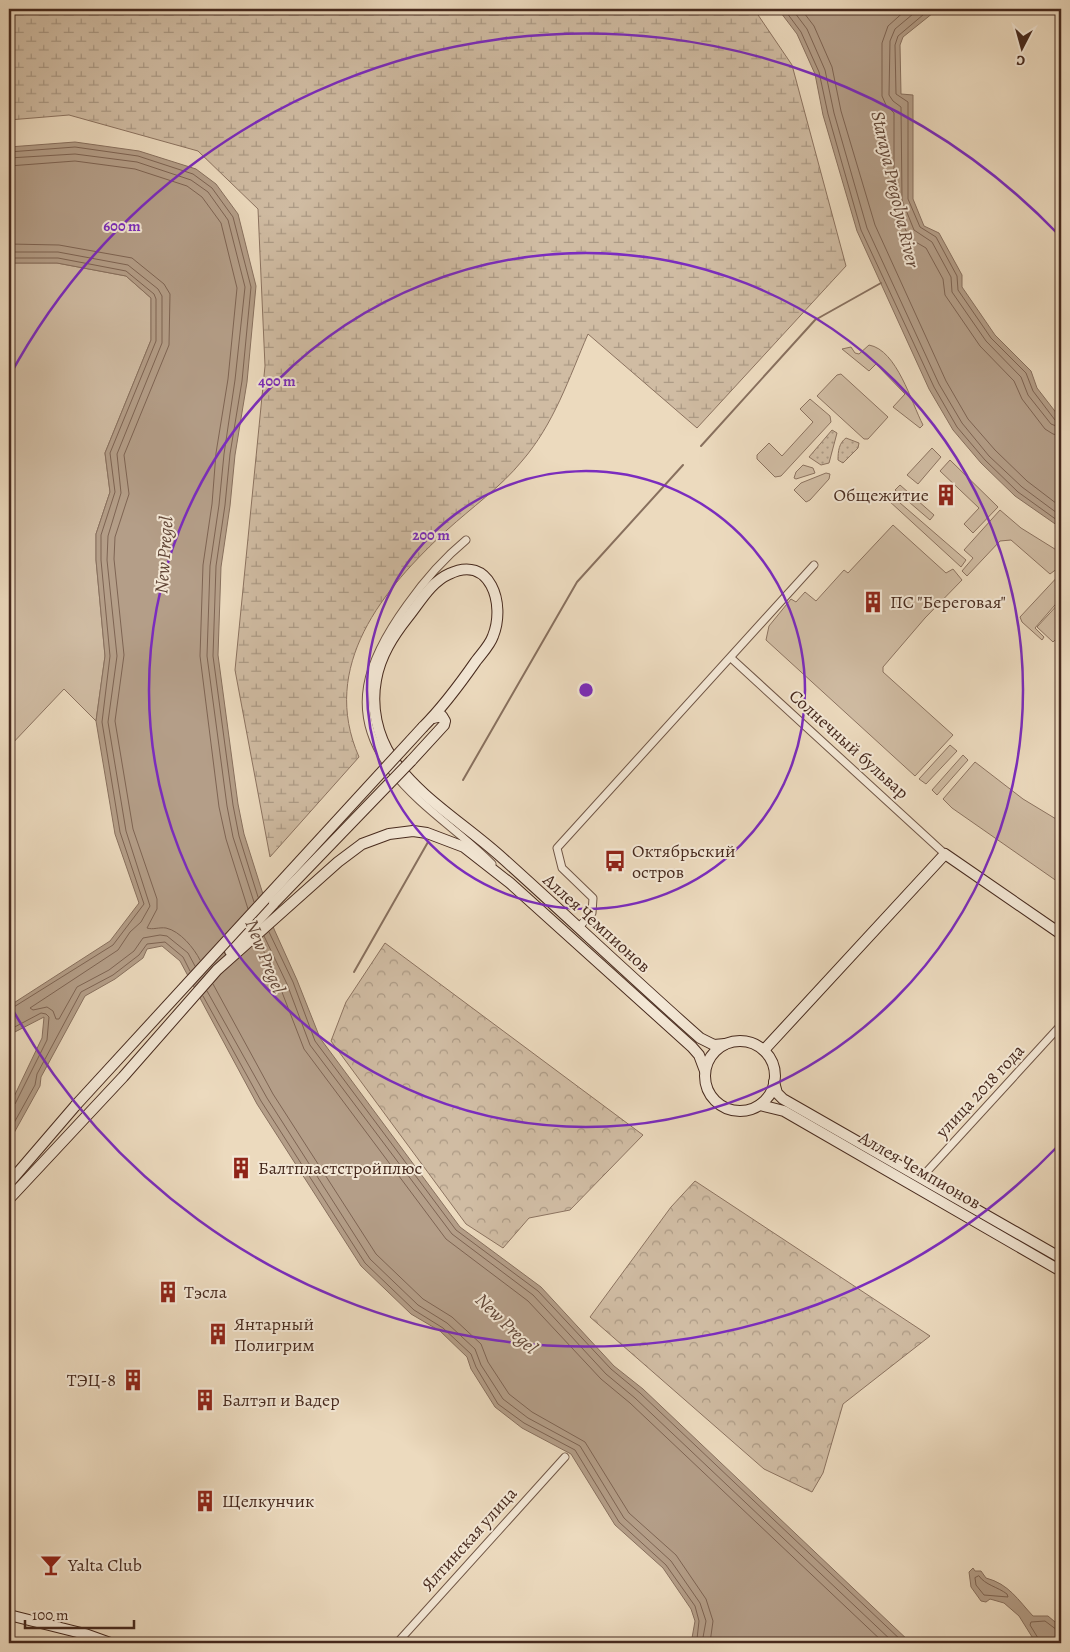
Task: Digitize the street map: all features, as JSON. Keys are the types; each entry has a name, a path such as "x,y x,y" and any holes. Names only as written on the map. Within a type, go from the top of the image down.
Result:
{"main road":[{"name":"Аллея Чемпионов","path":"9,1183 76,1105 424,728 432,718 493,637 499,609 497,595 489,581 473,572 455,571 439,580 395,634 378,671 375,709 378,727 385,746 404,773 438,805 498,854 700,1038 706,1042 725,1044 745,1042 764,1050 774,1068 774,1082 778,1093 783,1099 1061,1258"},
{"path":"9,1199 88,1115 274,903 434,737 445,721 442,716 432,718"},
{"name":"Аллея Чемпионов","path":"217,970 355,849 384,835 413,831 455,842 510,883 692,1047 699,1055 705,1071 708,1091 721,1106 741,1111 760,1104 784,1111 1061,1271"},
{"name":"Солнечный бульвар","path":"945,854 1061,934"},
{"path":"764,1050 945,854"},
{"path":"705,1071 710,1058 725,1044"},
{"path":"760,1104 770,1094 774,1082"},
{"path":"9,1615 85,1634 110,1643"}],"street":[{"path":"466,540 428,577 382,641 369,676 367,696 368,719 378,749 398,778 483,855 510,883"},
{"path":"578,928 592,913 593,898 562,868 557,848 814,565"},
{"name":"Солнечный бульвар","path":"731,658 945,854"},
{"name":"улица 2018 года","path":"921,1178 1061,1025"},
{"name":"Ялтинская улица","path":"397,1643 565,1457"}],"green space":[{"path":"9,9 754,9 792,65 846,266 697,428 588,334 560,400 533,447 505,480 423,553 380,604 364,632 352,661 347,691 349,724 359,757 270,857 235,670 265,366 258,209 198,151 69,115 9,120"},
{"path":"9,263 57,263 126,276 151,298 151,340 105,453 110,492 96,534 96,560 105,656 96,721 64,689 9,747"},
{"path":"869,345 879,349 888,356 895,366 923,425 920,428 893,407 905,394 876,364 869,371 842,349 851,347 855,353 859,354"},
{"path":"841,374 888,417 868,439 864,439 817,396 837,375"},
{"path":"810,399 830,416 831,422 781,476 775,477 757,459 757,455 769,443 782,456 813,422 800,409"},
{"path":"832,430 837,433 829,463 821,465 809,457"},
{"path":"846,438 859,443 858,448 843,463 838,460 838,453 840,445"},
{"path":"932,448 941,457 918,484 907,475"},
{"path":"950,460 998,507 973,533 964,524 979,508 940,471"},
{"path":"803,465 813,468 815,473 794,478 796,472"},
{"path":"826,473 830,474 829,479 810,500 806,502 794,490 801,483"},
{"path":"900,485 934,515 930,520 895,490"},
{"path":"892,496 966,560 961,567 888,500"},
{"path":"1000,510 1021,528 1058,551 1058,568 1050,574 1011,540 1000,541 967,576 962,571 973,558 964,550"},
{"path":"893,525 946,573 953,569 962,580 925,618 883,667 883,672 953,735 915,776 766,640 769,626 791,599 796,602 805,592 816,601 844,570 848,573"},
{"path":"1061,573 1061,598 1035,628 1044,637 1042,640 1022,622 1020,617"},
{"path":"1061,601 1061,634 1053,642 1037,627"},
{"path":"950,745 957,751 926,784 919,779"},
{"path":"963,755 968,760 937,795 932,790"},
{"path":"975,762 1023,799 1061,822 1061,884 952,808 943,799"},
{"path":"385,943 643,1135 570,1210 529,1218 503,1248 466,1224 331,1041 346,1002"},
{"path":"695,1181 930,1336 843,1404 823,1473 812,1492 764,1469 590,1317 671,1207"}],"water":[{"name":"Staraya Pregolya River","path":"778,9 938,9 903,37 900,45 901,94 913,95 913,199 924,226 939,233 962,275 962,287 995,335 1031,371 1037,388 1061,419 1061,528 1015,496 981,463 953,430 929,389 857,231 823,115 815,74 797,34"},
{"name":"New Pregel","path":"75,142 139,151 196,169 216,184 238,214 256,286 247,382 235,455 221,567 218,655 238,804 244,834 274,929 320,1038 460,1227 541,1287 614,1366 643,1389 911,1643 687,1643 692,1638 695,1621 691,1609 663,1568 615,1525 571,1454 522,1428 495,1407 471,1369 467,1357 440,1331 411,1314 361,1266 257,1104 180,961 162,946 147,949 143,958 115,979 85,996 41,1077 40,1086 9,1142 9,1107 42,1038 44,1017 9,1035 9,1006 110,941 139,903 115,834 96,721 105,656 96,560 96,534 110,492 105,453 151,340 151,298 126,276 57,263 9,263 9,147"},
{"path":"973,1568 975,1571 981,1571 986,1578 1007,1588 1033,1616 1048,1616 1061,1627 1061,1643 1039,1643 1034,1640 1019,1616 1004,1603 990,1599 986,1602 981,1601 971,1587 969,1572"}],"waterway":[{"path":"701,446 815,320 881,283"},
{"path":"463,780 577,582 683,465"},
{"path":"354,972 428,842"}],"place":[{"name":"Общежитие","path":"946,495"},
{"name":"ПС \"Береговая\"","path":"873,602"},
{"name":"Октябрьский остров","path":"615,861"},
{"name":"Балтпластстройплюс","path":"241,1168"},
{"name":"Тэсла","path":"168,1292"},
{"name":"Янтарный Полигрим","path":"218,1334"},
{"name":"ТЭЦ-8","path":"133,1380"},
{"name":"Балтэп и Вадер","path":"205,1400"},
{"name":"Щелкунчик","path":"205,1501"},
{"name":"Yalta Club","path":"51,1565"}]}
